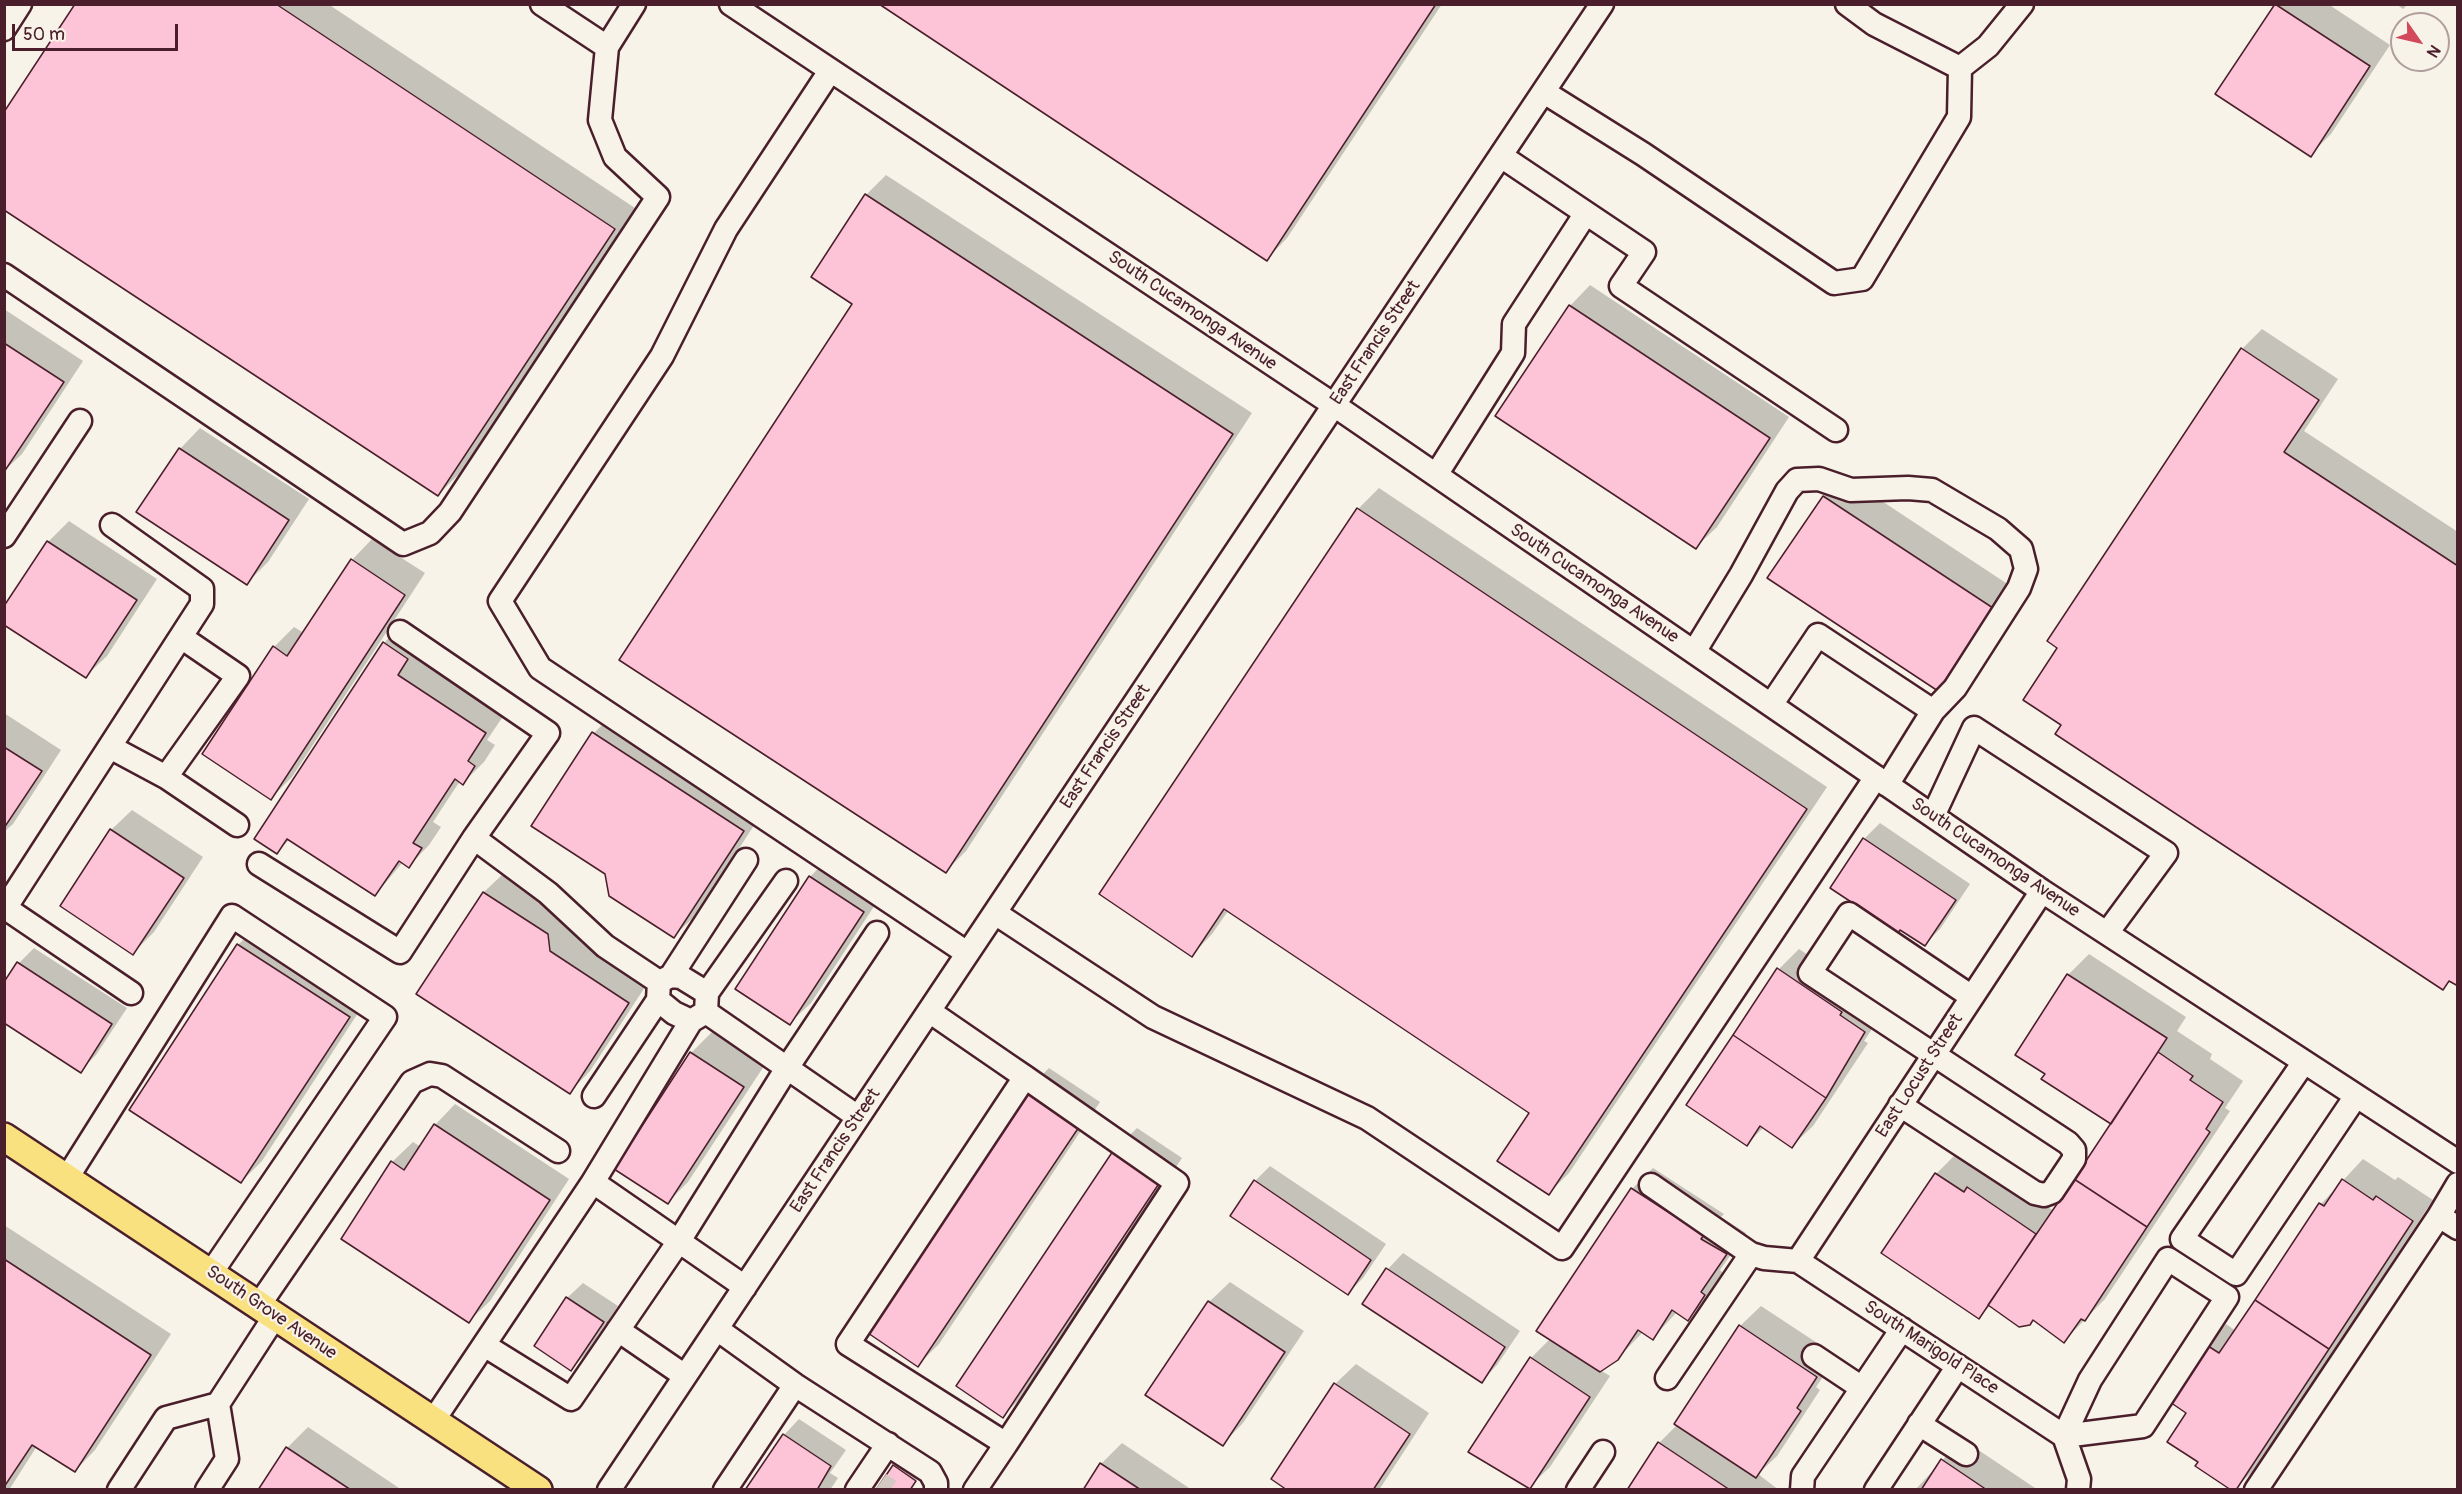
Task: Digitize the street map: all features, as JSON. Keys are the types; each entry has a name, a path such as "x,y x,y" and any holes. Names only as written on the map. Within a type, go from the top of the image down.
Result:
{"main road":[{"name":"South Grove Avenue","path":"4,1137 538,1490"}],"street":[{"path":"4,29 20,4"},
{"path":"542,4 607,47"},
{"path":"4,275 403,544 430,532 456,504 658,197 615,157 600,120 607,47 633,4"},
{"name":"South Cucamonga Avenue","path":"731,4 1334,405 2042,891 2457,1162"},
{"name":"East Francis Street","path":"609,1490 1602,4"},
{"path":"1846,4 1874,24 1960,68"},
{"path":"1960,68 1988,46 2022,4"},
{"path":"1544,92 1643,154 1834,283 1862,279 1959,117 1960,68"},
{"path":"830,70 726,229 662,356 500,601 540,668 967,953"},
{"path":"1501,156 1644,252 1622,286 1836,430"},
{"path":"1436,475 1513,353 1514,324 1586,213"},
{"path":"4,536 80,421"},
{"path":"995,913 1153,1017 1367,1118 1562,1248 1882,781 1933,711 1955,688 2019,588 2026,569 2021,549 1998,529 1932,490 1908,488 1851,490 1819,479 1797,480 1787,490 1741,575 1694,652"},
{"path":"112,525 202,589 202,604 5,908 131,993"},
{"path":"259,864 400,952 474,838 548,733 400,632"},
{"path":"1771,705 1818,635 1933,711"},
{"path":"166,777 238,676 181,637"},
{"path":"1932,816 1974,728 2166,854 2107,933"},
{"path":"110,747 166,777 237,825"},
{"path":"474,838 549,894 605,946 663,986 674,1013 702,1009"},
{"path":"594,1096 746,860"},
{"path":"433,1420 593,1182 786,881"},
{"name":"East Locust Street","path":"1798,1261 2042,891"},
{"path":"1900,1105 2035,1193 2044,1195 2052,1192 2074,1159 2074,1150 2068,1143 1810,973 1849,914 1972,997"},
{"path":"67,1178 232,916 386,1017 211,1274"},
{"path":"484,1345 571,1399 679,1241 788,1068 877,933"},
{"path":"663,986 681,977 702,1009 858,1117"},
{"path":"929,1011 1177,1183 975,1490"},
{"path":"2304,1062 2182,1239 2236,1274 2356,1095"},
{"path":"207,1490 227,1459 218,1404 267,1311 412,1082 430,1074 442,1076 558,1151"},
{"path":"1006,1444 848,1344 1025,1077"},
{"path":"593,1182 745,1287"},
{"path":"2256,1490 2439,1216 2457,1184"},
{"path":"1651,1185 1751,1254 1764,1258 1798,1261"},
{"path":"2439,1216 2457,1228"},
{"path":"1667,1378 1751,1254"},
{"path":"2064,1436 2143,1426 2227,1297 2168,1259 2090,1380 2064,1436 2079,1479 2078,1490"},
{"name":"South Marigold Place","path":"1798,1261 2064,1436"},
{"path":"717,1329 795,1385 930,1472 936,1484 936,1490"},
{"path":"1802,1490 1803,1476 1902,1329"},
{"path":"618,1330 685,1376"},
{"path":"1814,1356 1862,1388"},
{"path":"1876,1490 1958,1366"},
{"path":"725,1490 795,1385"},
{"path":"119,1490 166,1418 218,1404"},
{"path":"1919,1424 1966,1454"},
{"path":"868,1482 888,1444"},
{"path":"1578,1490 1603,1452"}],"building":[{"path":"75,4 276,4 615,229 438,496 4,210 4,112"},
{"path":"879,4 1436,4 1267,261"},
{"path":"2275,4 2370,66 2311,157 2215,94"},
{"path":"865,194 1233,434 946,873 619,660 852,304 811,277"},
{"path":"1569,305 1770,438 1696,549 1495,416"},
{"path":"4,343 64,382 4,472"},
{"path":"2241,348 2319,400 2284,452 2458,566 2458,986 2449,981 2443,990 2055,734 2061,725 2023,700 2057,648 2047,641"},
{"path":"179,448 289,520 247,585 136,512"},
{"path":"1823,496 1993,608 1938,691 1767,578"},
{"path":"1357,508 1807,809 1549,1195 1497,1161 1529,1113 1224,909 1192,957 1099,894"},
{"path":"47,541 137,600 86,678 4,625 4,606"},
{"path":"351,559 405,595 271,800 202,754 273,646 287,656"},
{"path":"383,642 408,659 398,675 486,733 468,761 475,766 463,785 455,779 413,843 422,848 409,868 399,861 375,896 287,839 277,854 254,839"},
{"path":"592,732 744,831 674,938 609,896 605,874 531,826"},
{"path":"4,747 42,771 4,828"},
{"path":"110,829 184,878 133,955 60,906"},
{"path":"1863,838 1956,900 1925,946 1900,930 1898,933 1830,888"},
{"path":"809,876 864,912 790,1025 735,989"},
{"path":"483,892 548,934 550,951 629,1003 570,1094 416,994"},
{"path":"237,944 350,1017 241,1183 129,1110"},
{"path":"17,962 112,1024 81,1073 4,1023 4,982"},
{"path":"1777,968 1842,1012 1840,1015 1865,1032 1826,1098 1733,1035"},
{"path":"2067,974 2167,1038 2111,1124 2041,1079 2045,1074 2015,1055"},
{"path":"1733,1035 1826,1098 1792,1148 1760,1126 1747,1146 1686,1105"},
{"path":"690,1052 744,1087 668,1204 614,1169"},
{"path":"2158,1052 2193,1076 2190,1080 2223,1102 2206,1129 2210,1132 2147,1227 2074,1179"},
{"path":"1027,1088 1081,1124 918,1367 865,1331"},
{"path":"434,1124 550,1200 469,1323 341,1239 391,1161 404,1170"},
{"path":"1115,1148 1162,1179 1003,1418 956,1386"},
{"path":"1935,1173 1964,1192 1967,1187 2036,1234 1979,1319 1881,1253"},
{"path":"2074,1179 2147,1227 2085,1321 2081,1319 2064,1343 2033,1320 2030,1325 2019,1327 1988,1305"},
{"path":"2342,1179 2373,1200 2376,1196 2413,1221 2329,1349 2255,1300 2319,1203 2324,1206"},
{"path":"1254,1180 1371,1260 1348,1295 1230,1216"},
{"path":"1631,1188 1704,1235 1701,1239 1727,1254 1701,1292 1705,1295 1688,1321 1672,1310 1653,1340 1638,1330 1618,1360 1600,1372 1536,1331"},
{"path":"4,1259 151,1355 75,1472 32,1445 4,1487"},
{"path":"1386,1268 1505,1347 1482,1383 1362,1304"},
{"path":"566,1297 604,1322 571,1371 534,1346"},
{"path":"2255,1300 2329,1349 2236,1490 2231,1490 2195,1466 2198,1462 2167,1442 2186,1413 2167,1400 2205,1344 2219,1353"},
{"path":"1208,1301 1285,1352 1223,1446 1145,1395"},
{"path":"1739,1325 1817,1377 1797,1408 1801,1411 1756,1478 1674,1424"},
{"path":"1530,1357 1590,1397 1530,1489 1468,1452"},
{"path":"1334,1383 1410,1434 1373,1490 1287,1490 1271,1479"},
{"path":"783,1434 831,1466 817,1490 745,1490"},
{"path":"1658,1442 1730,1490 1627,1490"},
{"path":"286,1447 351,1490 258,1490"},
{"path":"1941,1459 1987,1490 1921,1490"},
{"path":"1100,1463 1141,1490 1083,1490"},
{"path":"893,1465 916,1481 910,1490 876,1490"}],"tunnel":[{"path":"880,1483 890,1490"}]}
